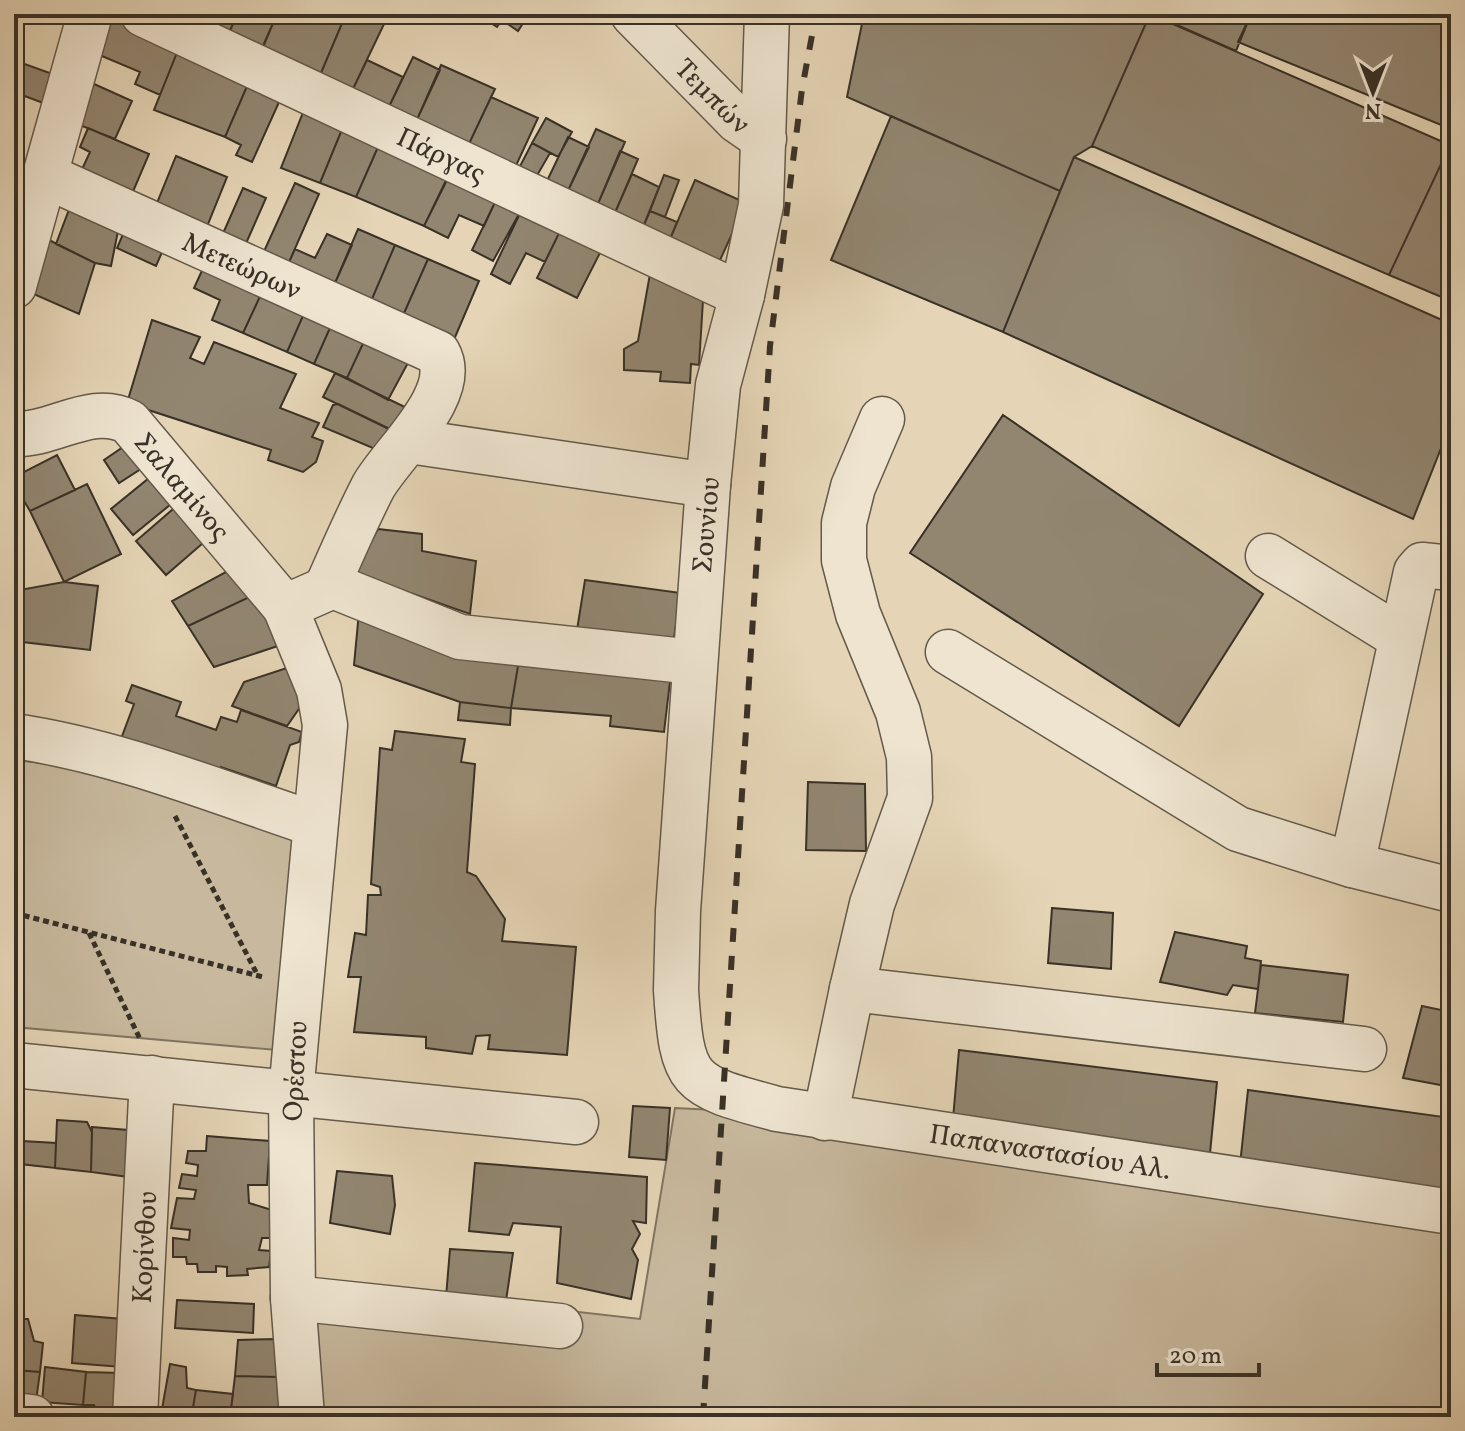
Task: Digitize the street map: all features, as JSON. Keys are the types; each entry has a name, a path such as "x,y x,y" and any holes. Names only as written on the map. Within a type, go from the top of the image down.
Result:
{"street":[{"path":"14,286 90,14"},
{"name":"Πάργας","path":"143,14 742,295"},
{"name":"Τεμπών","path":"633,14 738,121 764,139"},
{"name":"Σουνίου","path":"679,1040 678,911 708,485 718,385 742,295 761,205 767,14"},
{"name":"Μετεώρων","path":"46,176 438,353 444,367 437,390 409,441"},
{"name":"Σαλαμίνος","path":"14,434 30,435 102,413 129,422 285,607 319,690 325,725"},
{"path":"825,1118 872,904 910,798 909,757 898,712 858,614 844,560 844,523 853,487 882,419"},
{"path":"285,607 327,587 379,478 409,441 708,485"},
{"path":"1268,556 1401,638"},
{"path":"1352,865 1416,572 1422,565 1431,563 1451,568"},
{"path":"327,587 460,637 694,662"},
{"path":"948,652 1238,829 1352,865 1451,890"},
{"name":"Ορέστου","path":"302,1417 293,1298 291,1093 325,725"},
{"path":"14,736 66,744 150,768 314,824"},
{"path":"852,989 1364,1049"},
{"name":"Παπαναστασίου Αλ.","path":"679,1040 691,1074 709,1088 777,1109 1451,1212"},
{"path":"14,1065 576,1122"},
{"name":"Κορίνθου","path":"135,1417 152,1078"},
{"path":"293,1298 560,1326"},
{"path":"14,1415 32,1417"}],"path":[{"path":"150,768 258,975"},
{"path":"14,913 299,987"},
{"path":"89,932 140,1038 152,1078"}],"shaded area":[{"path":"14,760 72,766 297,837 277,1050 14,1027"},
{"path":"675,1108 755,1112 1451,1221 1450,1417 322,1417 318,1408 315,1282 640,1319"}],"building":[{"path":"216,14 237,14 227,38 210,30"},
{"path":"237,14 277,14 263,47 227,38"},
{"path":"277,14 328,14 343,21 318,80 259,55"},
{"path":"346,14 368,14 385,22 351,93 318,80"},
{"path":"529,14 518,31 502,20 497,27 478,15"},
{"path":"864,14 1150,14 1092,146 1074,157 1060,191 847,97"},
{"path":"1150,14 1450,145 1389,275 1092,146"},
{"path":"1152,14 1251,14 1236,51"},
{"path":"1251,14 1451,14 1451,129 1238,42"},
{"path":"114,15 180,45 160,95 135,84 140,72 97,54"},
{"path":"180,45 251,77 225,137 154,110"},
{"path":"413,57 440,70 415,124 387,111"},
{"path":"367,60 403,77 387,111 351,93"},
{"path":"19,62 61,77 51,106 14,92"},
{"path":"441,65 495,89 467,148 415,124"},
{"path":"251,77 284,91 252,162 236,155 241,145 225,137"},
{"path":"94,84 132,101 115,139 77,124"},
{"path":"491,97 538,118 514,170 467,148"},
{"path":"306,105 345,122 320,183 281,168"},
{"path":"891,116 1060,191 1003,332 831,260"},
{"path":"546,118 572,132 558,157 532,143"},
{"path":"345,122 378,147 356,197 320,183"},
{"path":"88,128 149,154 129,201 78,178 90,152 80,147"},
{"path":"596,129 625,142 597,206 567,193"},
{"path":"568,137 589,147 567,193 546,183"},
{"path":"532,143 550,153 535,179 518,170"},
{"path":"1451,145 1451,301 1389,275"},
{"path":"378,147 448,178 424,226 356,197"},
{"path":"620,151 638,159 614,215 597,206"},
{"path":"176,156 227,177 206,229 155,208"},
{"path":"1074,157 1451,324 1451,423 1413,519 1003,332"},
{"path":"450,172 498,196 484,226 459,215 448,238 424,226"},
{"path":"632,174 659,187 641,232 614,215"},
{"path":"664,175 679,180 665,217 650,211"},
{"path":"695,180 746,203 716,269 668,244"},
{"path":"295,183 319,194 286,269 261,258"},
{"path":"243,188 266,198 244,248 221,238"},
{"path":"498,196 524,205 493,261 472,250"},
{"path":"524,205 563,225 545,262 526,253 510,284 491,274"},
{"path":"70,207 119,226 111,266 95,263 56,244"},
{"path":"650,211 677,222 668,244 641,232"},
{"path":"127,225 166,243 156,266 117,248"},
{"path":"563,225 604,245 577,298 537,278"},
{"path":"358,229 395,245 369,306 332,290"},
{"path":"327,234 352,245 332,290 286,269 295,249 315,258"},
{"path":"43,237 95,263 79,314 29,292"},
{"path":"395,245 428,259 401,320 369,306"},
{"path":"428,259 479,281 453,342 401,320"},
{"path":"205,264 263,290 243,333 212,320 220,300 194,288"},
{"path":"650,274 703,300 699,365 691,364 690,383 660,381 661,372 624,370 624,349 638,341"},
{"path":"263,290 306,309 287,352 243,333"},
{"path":"306,309 333,321 314,364 287,352"},
{"path":"152,320 200,337 190,358 204,364 214,342 296,374 280,408 319,423 312,437 323,441 316,462 303,472 268,460 271,450 127,403"},
{"path":"333,321 367,335 347,378 314,364"},
{"path":"365,339 409,361 388,400 347,378"},
{"path":"335,373 415,412 403,436 323,397"},
{"path":"338,404 396,432 387,454 323,427 333,405"},
{"path":"1003,415 1263,594 1179,726 910,553"},
{"path":"132,441 147,465 119,483 104,460"},
{"path":"57,455 75,490 30,511 14,484 14,477"},
{"path":"154,474 176,500 133,535 111,509"},
{"path":"87,484 121,554 64,582 30,511"},
{"path":"180,503 210,537 166,575 136,541"},
{"path":"378,529 422,534 422,551 476,561 470,614 353,573"},
{"path":"237,566 258,593 188,626 172,601"},
{"path":"585,580 681,593 673,644 577,630"},
{"path":"64,582 98,586 90,650 14,641 14,591"},
{"path":"258,593 290,642 214,667 188,626"},
{"path":"359,612 519,660 511,708 460,702 354,665"},
{"path":"519,660 671,673 664,732 610,726 611,716 511,708"},
{"path":"296,665 310,693 287,726 232,706 244,682"},
{"path":"132,685 181,702 176,716 216,730 221,717 237,722 241,710 302,732 299,742 290,745 276,786 221,767 220,774 121,739 134,704 126,701"},
{"path":"460,702 511,708 510,725 458,720"},
{"path":"395,731 465,739 461,762 475,764 467,872 476,876 505,919 502,941 576,947 567,1055 488,1049 490,1035 476,1036 472,1054 426,1048 426,1037 354,1032 361,977 348,977 355,933 366,935 368,895 381,895 380,887 371,884 380,748 392,750"},
{"path":"808,782 865,784 866,851 806,850"},
{"path":"1052,908 1113,913 1111,969 1048,963"},
{"path":"1175,932 1247,946 1245,958 1261,961 1258,989 1233,985 1227,995 1160,982"},
{"path":"1261,965 1348,975 1343,1022 1255,1013"},
{"path":"1422,1006 1451,1012 1451,1087 1403,1078"},
{"path":"959,1050 1217,1082 1210,1153 953,1119"},
{"path":"1248,1090 1451,1118 1446,1194 1240,1165"},
{"path":"633,1106 670,1108 666,1160 629,1157"},
{"path":"14,1114 22,1114 20,1164 14,1163"},
{"path":"57,1120 87,1122 92,1132 91,1172 55,1168"},
{"path":"92,1127 128,1130 129,1177 91,1172"},
{"path":"207,1136 270,1141 267,1185 248,1185 249,1203 275,1211 275,1238 262,1238 259,1250 271,1251 269,1267 247,1269 248,1275 227,1276 227,1267 216,1266 216,1272 198,1272 197,1264 187,1264 186,1257 173,1257 173,1238 189,1240 190,1230 171,1228 177,1198 194,1199 196,1190 179,1188 182,1174 197,1176 198,1165 186,1163 188,1151 206,1151"},
{"path":"22,1141 56,1143 55,1168 20,1164"},
{"path":"475,1163 647,1177 646,1223 633,1221 640,1234 632,1249 638,1260 631,1299 557,1283 561,1227 513,1223 509,1235 469,1231"},
{"path":"337,1171 392,1176 395,1205 390,1234 330,1223"},
{"path":"450,1249 513,1253 506,1301 446,1297"},
{"path":"177,1300 254,1304 253,1333 175,1328"},
{"path":"75,1315 123,1319 122,1367 72,1363"},
{"path":"14,1319 28,1319 34,1341 43,1343 40,1372 14,1370"},
{"path":"277,1339 280,1377 235,1376 238,1340"},
{"path":"170,1364 186,1367 187,1388 196,1390 192,1413 162,1409"},
{"path":"45,1367 86,1372 83,1405 42,1402"},
{"path":"14,1370 40,1372 36,1401 14,1401"},
{"path":"86,1372 119,1373 118,1414 99,1414 94,1405 83,1405"},
{"path":"235,1376 280,1377 284,1417 230,1417"},
{"path":"196,1390 233,1394 230,1417 192,1413"}],"railway":[{"path":"703,1417 770,346 802,89 816,14"}]}
